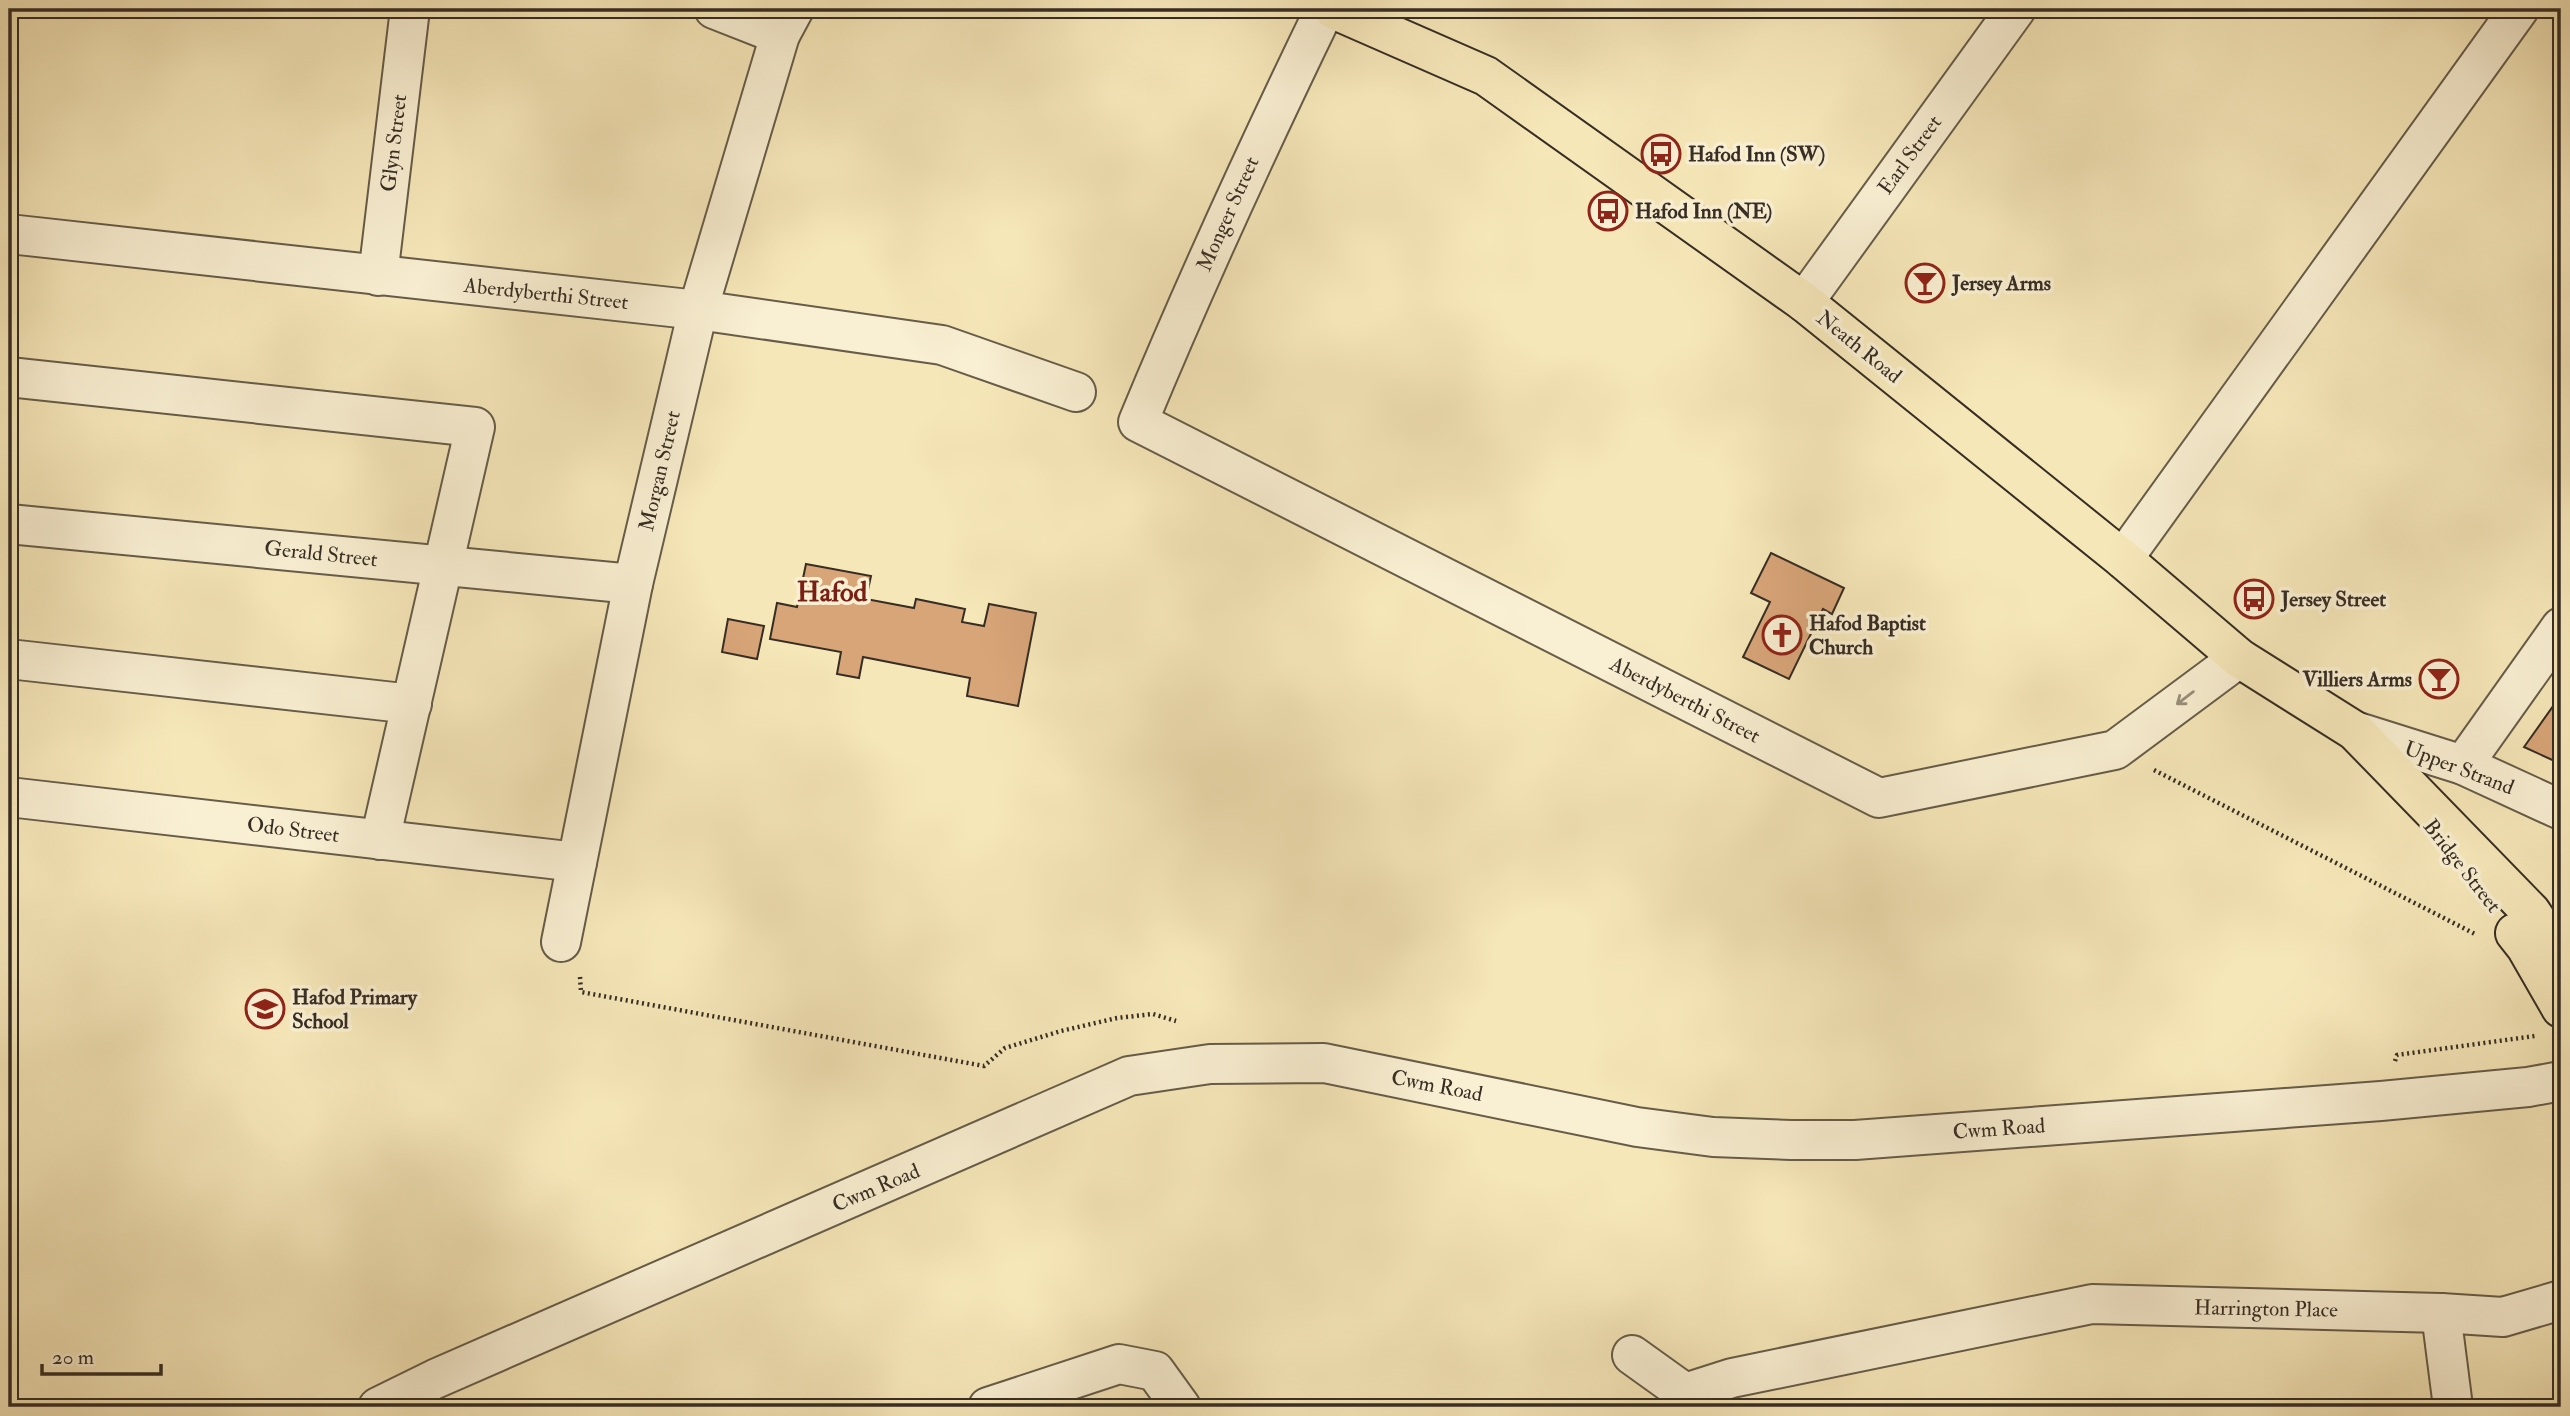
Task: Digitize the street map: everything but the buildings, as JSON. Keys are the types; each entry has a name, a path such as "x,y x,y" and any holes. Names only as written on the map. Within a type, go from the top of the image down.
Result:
{"main road":[{"name":"Neath Road","path":"1333,9 1486,76 1804,302 2123,559 2239,658 2356,731 2539,945"},
{"path":"2539,945 2553,1018"}],"street":[{"name":"Glyn Street","path":"378,276 410,9"},
{"path":"714,9 787,22"},
{"name":"Monger Street","path":"1138,422 1181,317 1242,181 1325,9"},
{"name":"Earl Street","path":"1804,302 2016,9"},
{"path":"2123,559 2519,9"},
{"name":"Morgan Street","path":"571,954 577,862 633,584 698,310 787,22"},
{"name":"Aberdyberthi Street","path":"9,234 698,310 942,345 1076,392"},
{"path":"9,377 475,427 380,840"},
{"name":"Aberdyberthi Street","path":"1138,422 1879,799 2115,750 2239,658"},
{"name":"Gerald Street","path":"9,524 633,584"},
{"path":"2463,765 2561,627"},
{"path":"9,659 412,704"},
{"name":"Upper Strand","path":"2356,731 2463,765 2561,810"},
{"name":"Odo Street","path":"9,797 577,862"},
{"name":"Cwm Road","path":"378,1407 435,1379 1129,1076 1210,1064 1324,1063 1637,1127 1713,1137 1791,1140 1855,1140 2381,1101 2528,1087 2561,1081"},
{"name":"Harrington Place","path":"1698,1400 1731,1378 2092,1304 2503,1317 2561,1300"},
{"path":"2441,1313 2453,1407"},
{"path":"1632,1355 1698,1400"},
{"path":"988,1407 1119,1364 1155,1371 1181,1407"}],"path":[{"path":"2115,750 2539,945"},
{"path":"571,954 581,992 984,1066 1005,1048 1061,1031 1117,1018 1153,1014 1176,1021"},
{"path":"2381,1101 2397,1055 2536,1036 2553,1018"}],"place":[{"name":"Hafod Inn (SW)","path":"1661,154"},
{"name":"Hafod Inn (NE)","path":"1608,211"},
{"name":"Jersey Arms","path":"1925,283"},
{"name":"Jersey Street","path":"2254,599"},
{"name":"Hafod Baptist Church","path":"1782,635"},
{"name":"Villiers Arms","path":"2439,679"},
{"name":"Hafod Primary School","path":"265,1009"}],"district":[{"name":"Hafod","path":"832,592"}]}
